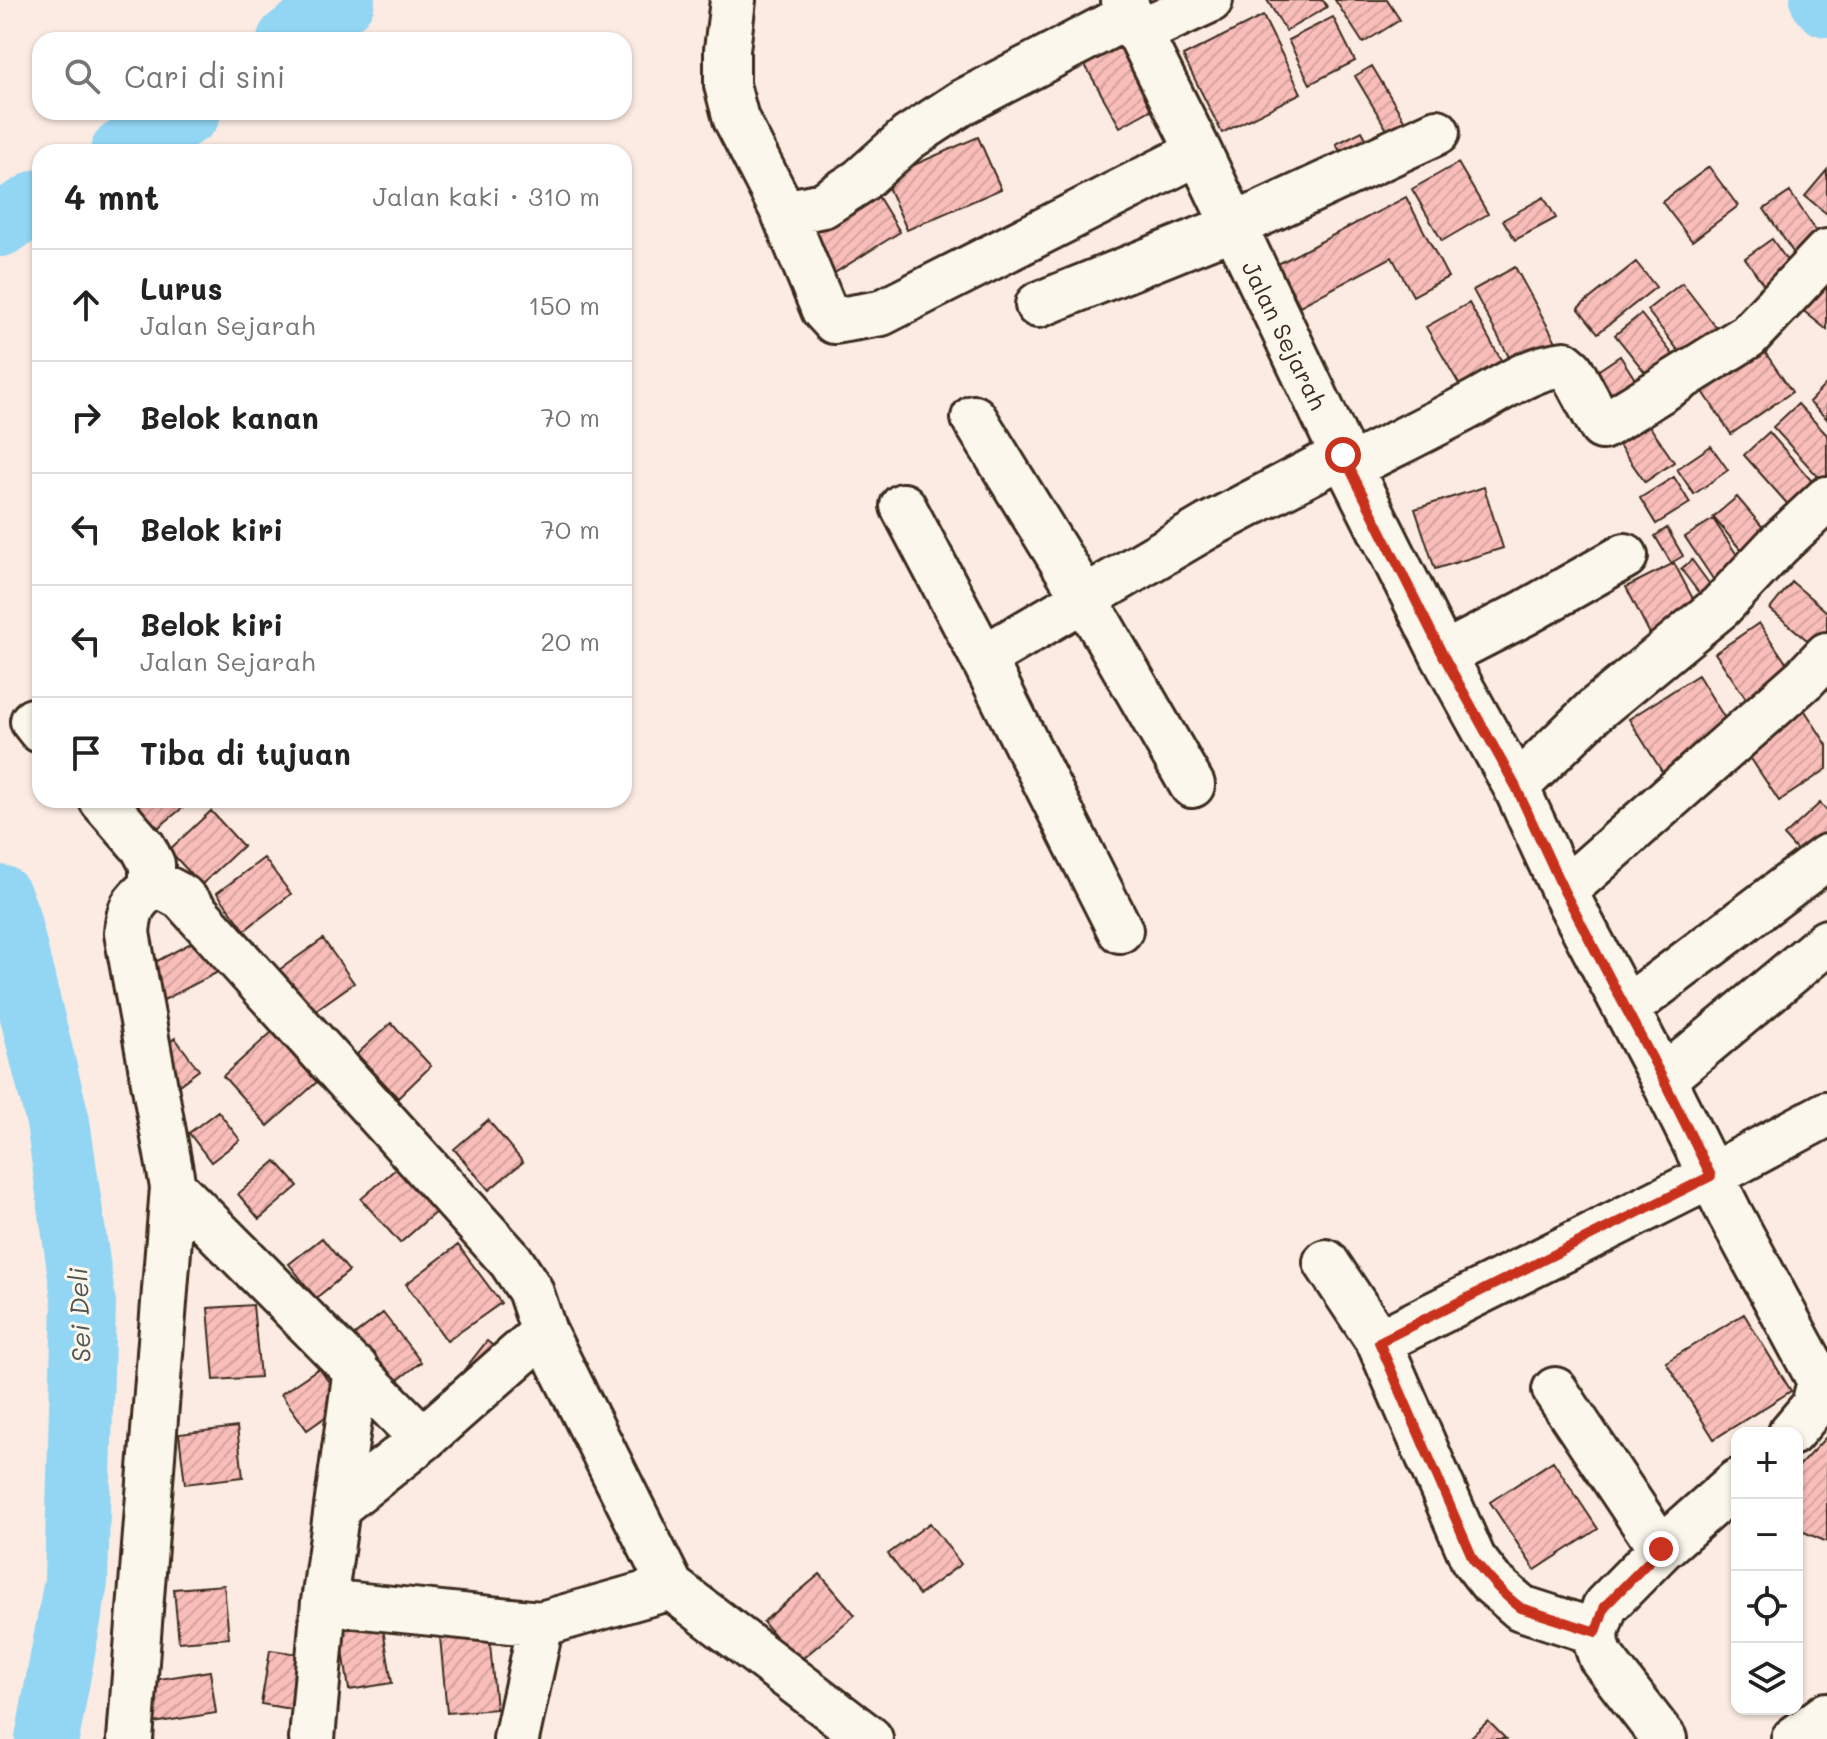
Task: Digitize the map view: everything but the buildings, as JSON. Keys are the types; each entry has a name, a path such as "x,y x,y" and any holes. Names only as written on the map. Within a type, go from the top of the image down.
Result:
{"street":[{"path":"733,0 727,50 727,85 736,119 784,213 824,310 834,321 881,313 1199,152"},
{"path":"784,213 823,205 860,181 908,138 963,102 1130,16 1210,0"},
{"name":"Jalan Sejarah","path":"1130,16 1443,655 1516,787 1564,891 1711,1176 1823,1381 1814,1406 1796,1427"},
{"path":"1038,305 1232,227 1437,132"},
{"path":"983,658 1208,526 1475,403 1524,374 1564,364 1571,370 1602,427 1748,336 1827,252"},
{"path":"974,418 1084,597 1192,785"},
{"path":"1516,787 1595,710 1720,607 1778,545 1827,499"},
{"path":"903,506 1120,930"},
{"path":"1443,655 1625,556"},
{"path":"1564,891 1805,678 1827,655"},
{"path":"109,808 143,847 152,864 152,887"},
{"path":"1627,1008 1827,857"},
{"path":"130,1739 173,1187 127,933 129,912 137,898 152,887 167,889 182,897 511,1261 530,1290 544,1332 671,1587 870,1739"},
{"path":"1663,1079 1827,942"},
{"path":"1379,1342 1711,1176 1827,1114"},
{"path":"173,1187 423,1439"},
{"path":"1326,1262 1379,1342 1473,1559 1491,1582 1521,1608 1596,1632"},
{"path":"337,1507 423,1439 544,1332"},
{"path":"312,1739 324,1602 356,1369"},
{"path":"1555,1390 1661,1549"},
{"path":"1664,1739 1601,1657 1596,1632 1605,1606 1661,1549 1731,1487"},
{"path":"324,1602 541,1624 671,1587"},
{"path":"516,1739 541,1624"},
{"path":"1794,1739 1827,1715"}],"waterway":[{"name":"Sei Deli","path":"300,32 343,0"},
{"name":"Sei Deli","path":"1822,0 1827,5"},
{"name":"Sei Deli","path":"135,144 176,120"},
{"name":"Sei Deli","path":"0,225 32,206"},
{"name":"Sei Deli","path":"0,897 8,918 58,1122 84,1304 76,1582 47,1739"}],"route":[{"path":"1343,455 1443,655 1516,787 1564,891 1711,1176 1379,1342 1473,1559 1510,1600 1521,1608 1596,1632 1605,1606 1661,1549"}]}
